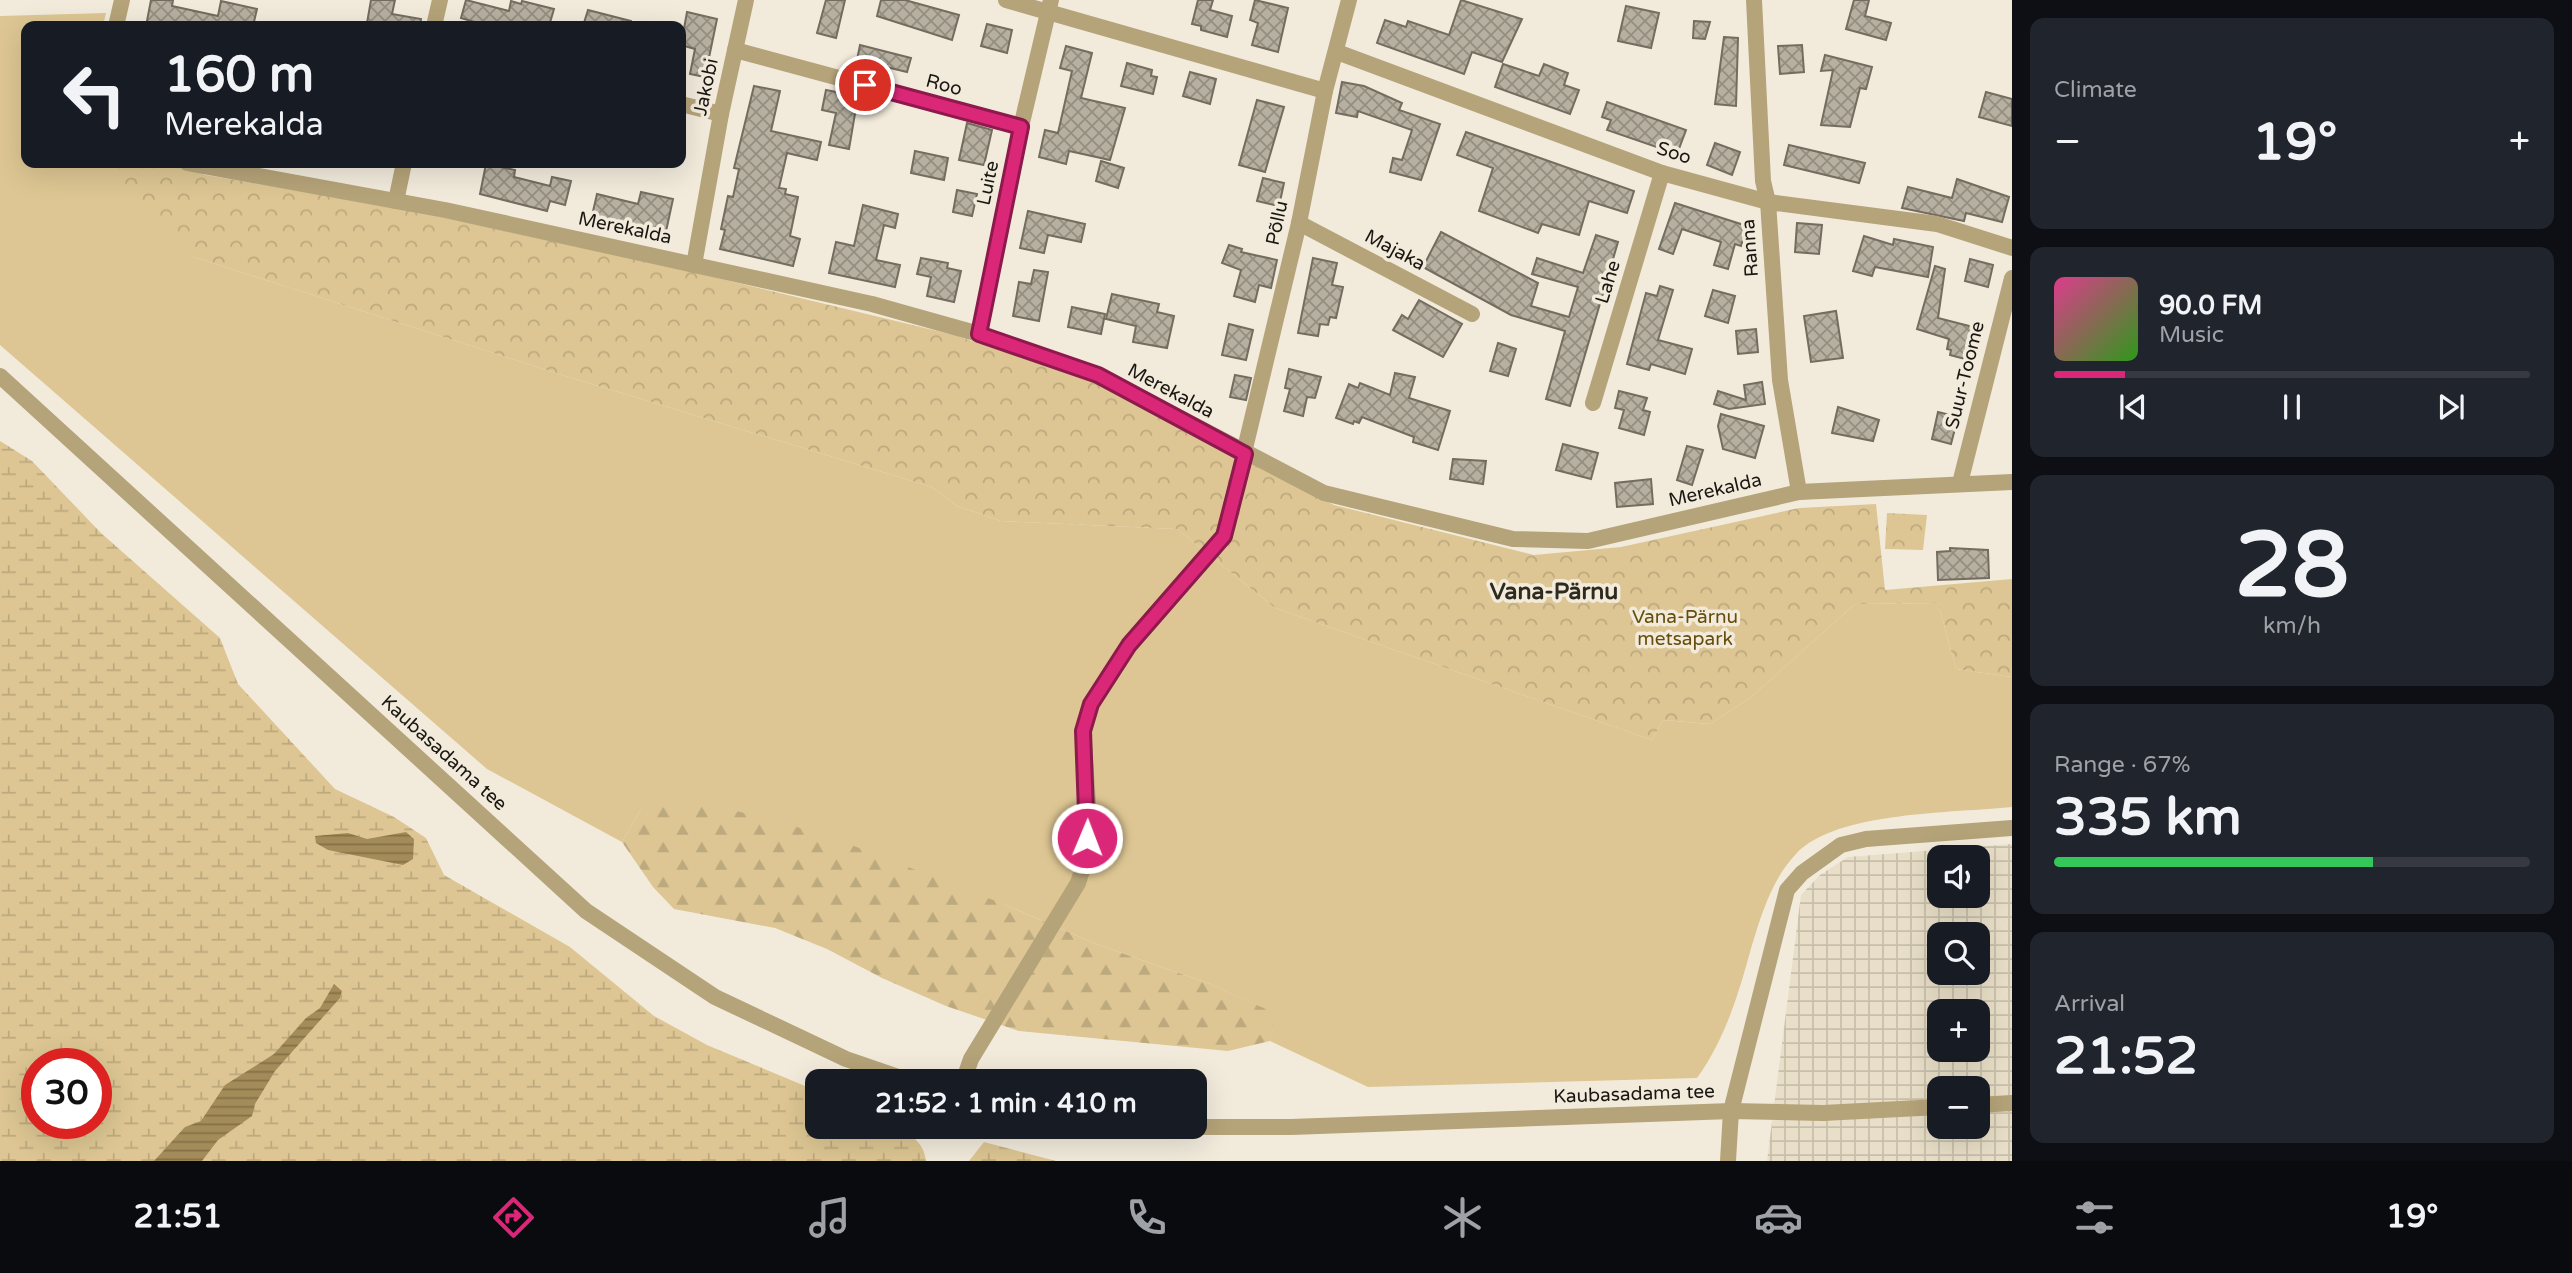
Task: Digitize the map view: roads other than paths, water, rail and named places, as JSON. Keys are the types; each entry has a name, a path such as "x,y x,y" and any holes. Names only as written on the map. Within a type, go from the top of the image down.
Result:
{"street":[{"path":"117,21 122,0"},
{"path":"435,21 440,0"},
{"name":"Jakobi","path":"694,265 721,114 746,0"},
{"path":"1006,0 1050,6 1325,91"},
{"name":"Põllu","path":"968,1069 971,1059 1078,883 1086,858 1089,817 1083,731 1091,704 1129,645 1224,536 1299,223 1325,91 1349,0"},
{"name":"Ranna","path":"1754,0 1763,181 1768,202 1780,380 1799,492"},
{"name":"Luite","path":"979,334 1021,127 1050,6"},
{"name":"Roo","path":"735,50 1021,127"},
{"name":"Soo","path":"1337,52 1662,173 1768,202 1937,224 2012,248"},
{"path":"686,105 721,114"},
{"name":"Merekalda","path":"214,168 396,201 694,265 872,304 979,334 1098,375 1324,493 1513,539 1588,541 1799,492 2012,482"},
{"path":"396,201 403,168"},
{"name":"Lahe","path":"1593,403 1662,173"},
{"name":"Majaka","path":"1299,223 1472,314"},
{"name":"Suur-Toome","path":"1960,483 2012,278"},
{"name":"Kaubasadama tee","path":"0,376 586,911 715,997 846,1059 876,1069"},
{"name":"Kaubasadama tee","path":"1207,1127 1731,1111 1787,890 1802,873 1842,845 1866,839 2012,828"},
{"path":"1990,1104 2012,1103"},
{"path":"1728,1161 1731,1111 1823,1113 1927,1108"}],"district":[{"name":"Vana-Pärnu","path":"1554,592"}],"park label":[{"name":"Vana-Pärnu metsapark","path":"1685,628"}]}
